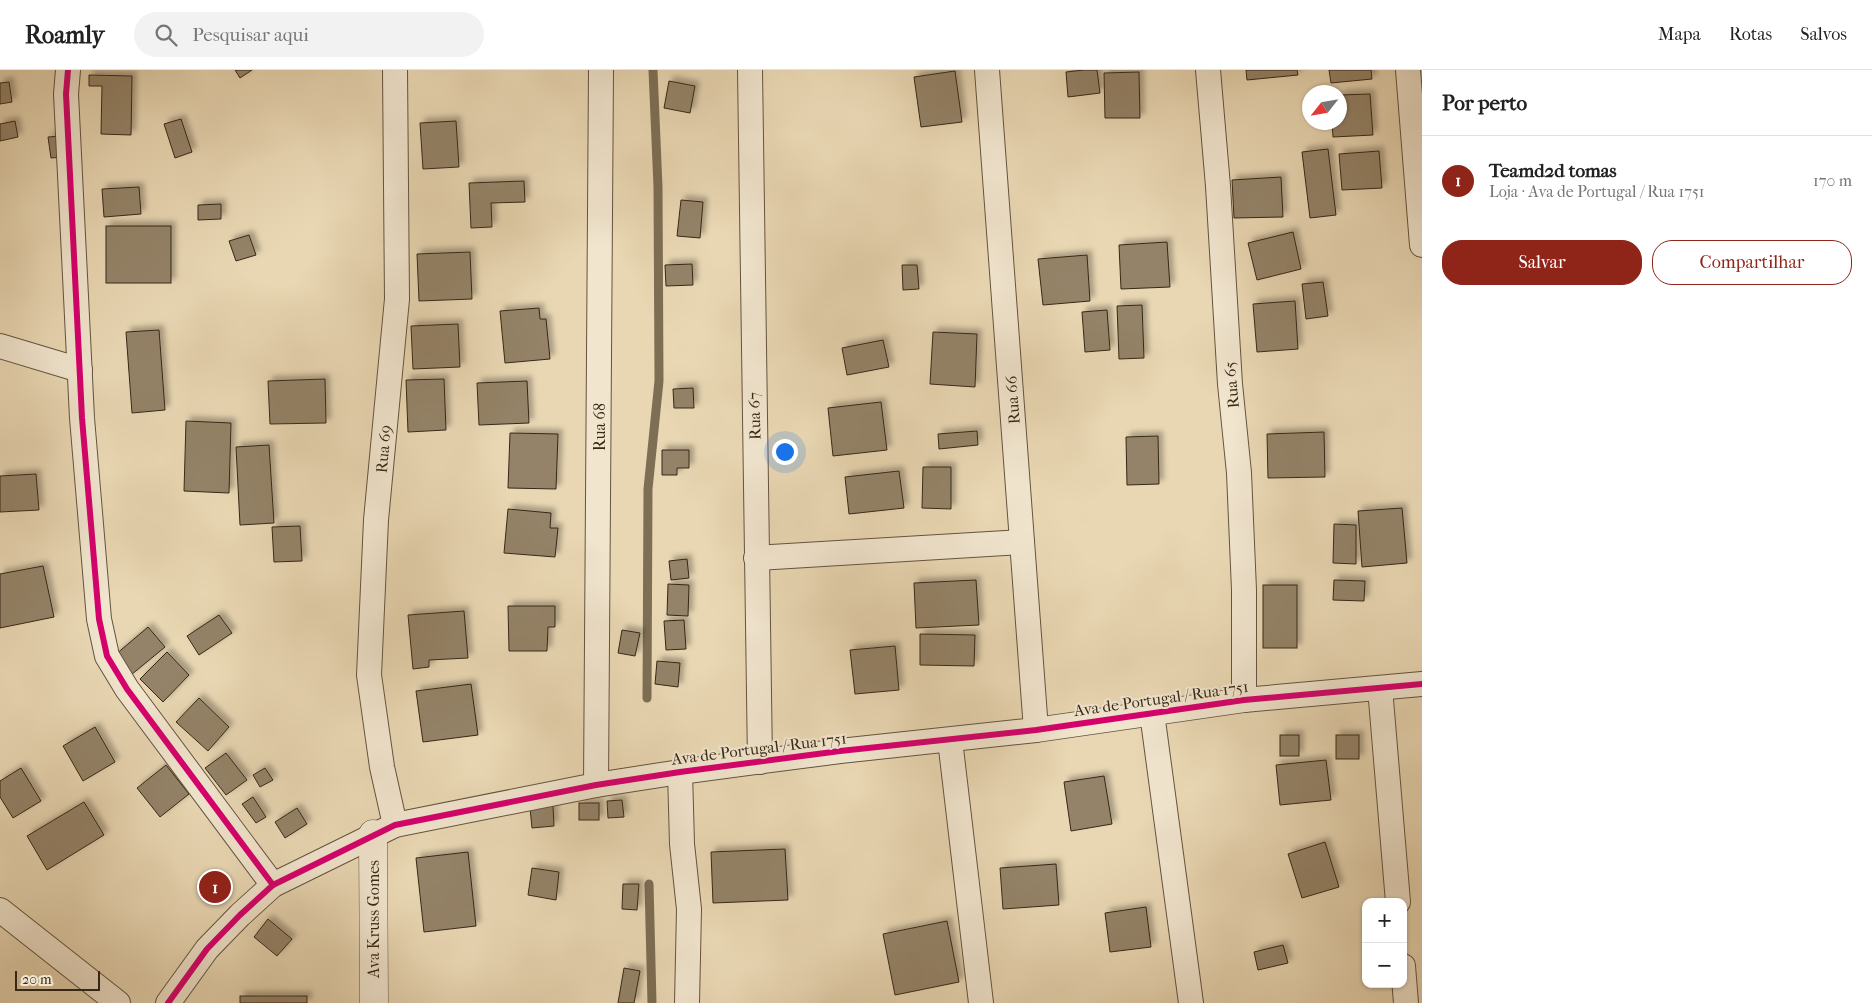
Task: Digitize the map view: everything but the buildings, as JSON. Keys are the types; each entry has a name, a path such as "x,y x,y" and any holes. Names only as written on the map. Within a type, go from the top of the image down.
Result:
{"street":[{"path":"68,70 66,94 82,418 99,619 107,656 127,689 273,885"},
{"name":"Rua 69","path":"384,830 382,767 368,675 376,520 397,299 395,70"},
{"name":"Rua 68","path":"596,785 602,70"},
{"name":"Rua 67","path":"750,70 760,762"},
{"name":"Rua 66","path":"987,70 1036,730"},
{"name":"Rua 65","path":"1208,70 1218,186 1230,384 1239,473 1244,590 1244,700"},
{"path":"1408,70 1422,244"},
{"path":"0,346 80,370"},
{"path":"756,558 1022,542"},
{"name":"Ava de Portugal / Rua 1751","path":"168,1003 207,949 273,885 384,830 596,785 680,772 840,751 1036,730 1244,700 1422,684"},
{"path":"1380,688 1398,898"},
{"path":"1152,713 1191,1003"},
{"path":"950,740 981,1003"},
{"path":"680,772 682,844 689,908 687,1003"},
{"name":"Ava Kruss Gomes","path":"374,1003 384,830"},
{"path":"0,910 118,1003"},
{"path":"1405,988 1406,1003"}],"waterway":[{"path":"647,698 648,489 659,381 658,187 653,70"},
{"path":"649,884 652,1003"}],"cycle path":[{"path":"68,70 66,94 82,418 99,619 107,656 127,689 273,885"},
{"path":"168,1003 207,949 273,885 395,825 596,785 680,772 840,751 1036,730 1244,700 1422,684"}],"place":[{"name":"Teamd2d tomas","path":"215,887"}]}
